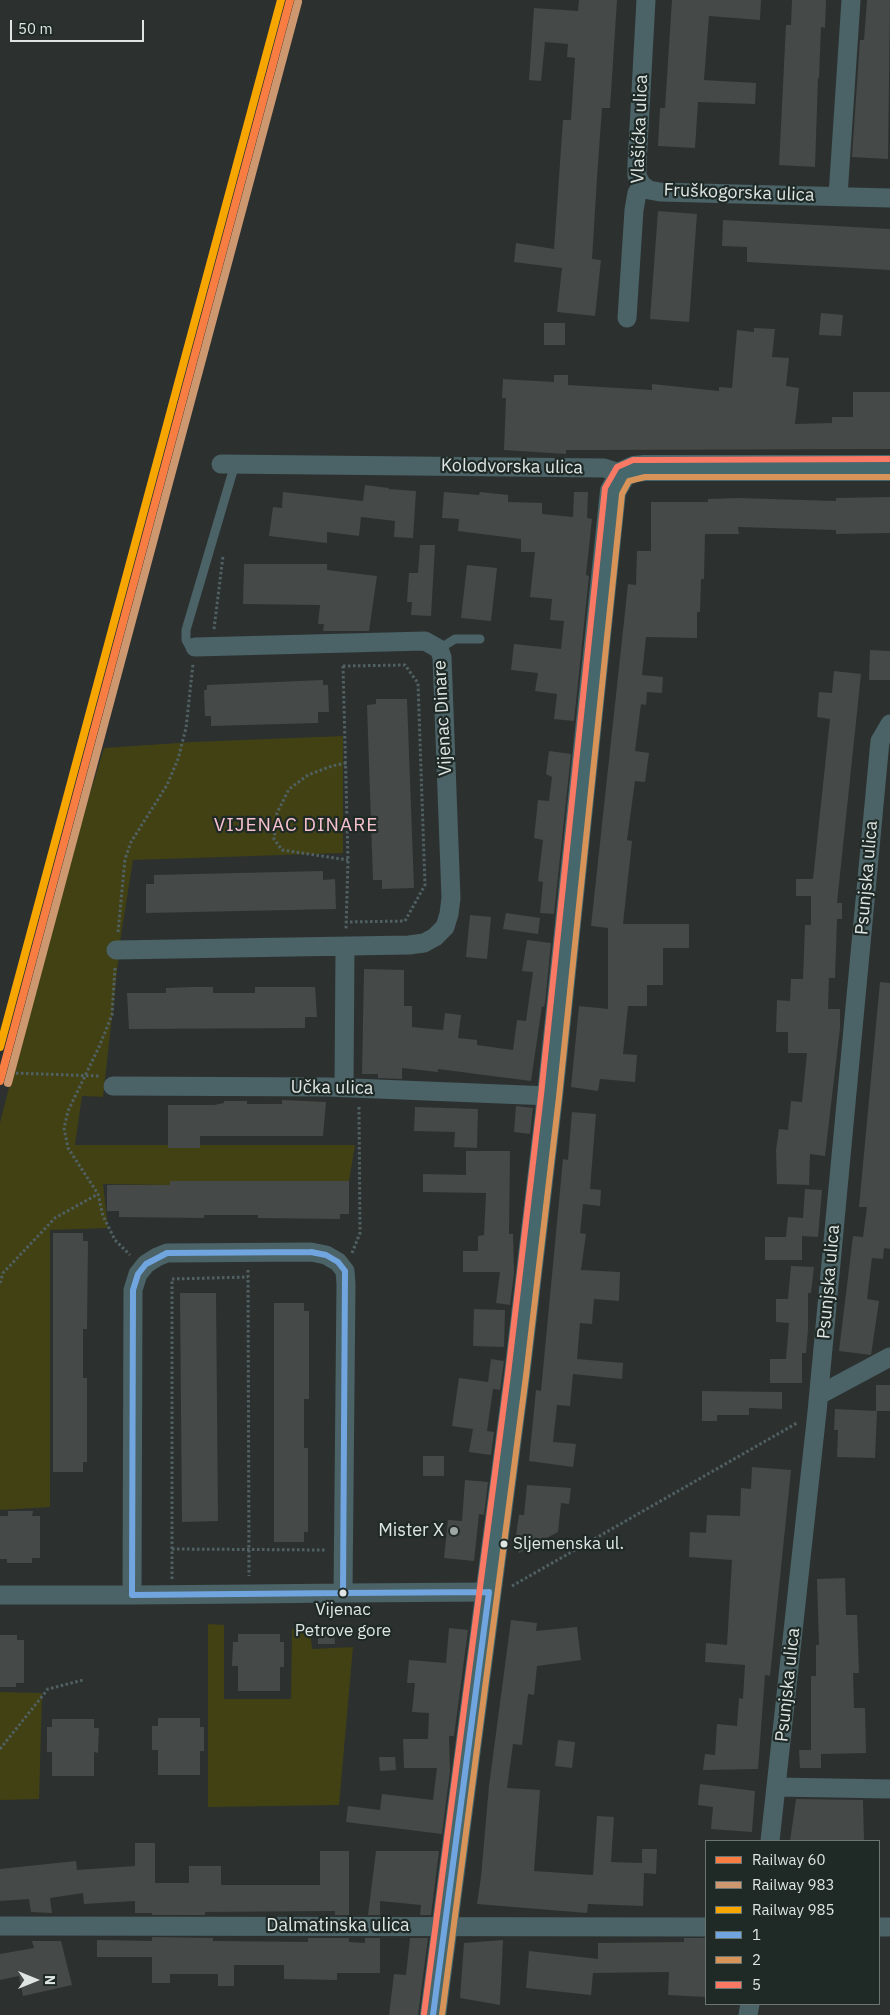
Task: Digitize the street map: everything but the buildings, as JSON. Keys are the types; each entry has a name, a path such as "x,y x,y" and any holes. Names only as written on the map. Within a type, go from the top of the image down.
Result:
{"street":[{"name":"Vlašićka ulica","path":"627,318 634,210 637,193 642,185 637,176 636,164 646,0"},
{"name":"Fruškogorska ulica","path":"838,196 851,0"},
{"name":"Fruškogorska ulica","path":"642,185 649,190 660,192 890,198"},
{"name":"Kolodvorska ulica","path":"228,464 604,468 623,474 634,469 645,468 890,468"},
{"path":"433,2015 498,1590 518,1375 550,1096 613,491 623,474"},
{"name":"Vijenac Dinare","path":"116,950 409,945 424,943 435,937 445,927 449,914 451,898 442,657 439,649 425,641 342,642 203,648"},
{"name":"Psunjska ulica","path":"770,1840 818,1403 880,741 890,724"},
{"path":"345,947 352,1088"},
{"name":"Učka ulica","path":"113,1086 352,1088 550,1096"},
{"path":"132,1595 133,1290 138,1274 146,1264 167,1253 248,1252 311,1252 326,1255 338,1262 345,1271 344,1593"},
{"path":"818,1403 890,1357"},
{"path":"0,1595 498,1590"},
{"path":"776,1787 890,1789"},
{"name":"Dalmatinska ulica","path":"0,1926 705,1927"}],"lane":[{"path":"203,648 190,647 186,640 186,630 228,464"},
{"path":"439,649 455,639 480,639"}],"path":[{"path":"203,648 225,546"},
{"path":"342,642 348,860 345,947"},
{"path":"343,666 405,665 418,683 425,886 405,921 346,922"},
{"path":"346,763 308,775 290,789 277,813 274,839 282,850 348,860"},
{"path":"11,1073 110,1077 113,1086"},
{"path":"345,1271 360,1233 352,1088"},
{"path":"0,1283 3,1273 55,1218 98,1194"},
{"path":"248,1252 249,1594"},
{"path":"172,1594 172,1278 248,1277"},
{"path":"498,1590 818,1403"},
{"path":"172,1549 344,1550"},
{"path":"0,1749 48,1689 83,1680"}],"shaded area":[{"path":"343,736 343,853 133,860 121,935 103,1097 82,1096 75,1145 355,1145 349,1181 258,1181 170,1185 103,1184 108,1228 50,1230 50,1507 0,1510 0,1123 51,921 104,748"},
{"path":"208,1624 224,1625 224,1699 291,1699 292,1629 310,1629 312,1649 353,1647 339,1805 208,1807"},
{"path":"0,1692 42,1693 39,1799 0,1800"}],"rail line":[{"name":"985","path":"0,1047 281,0"},
{"name":"60","path":"0,1081 290,0"},
{"name":"983","path":"8,1083 298,2"}],"transit line":[{"name":"5","path":"424,2014 508,1374 541,1095 605,488 617,467 633,460 890,459"},
{"name":"2","path":"442,2015 526,1376 559,1097 622,494 629,481 645,477 890,477"},
{"name":"1","path":"311,1252 326,1255 338,1262 345,1271 343,1593 132,1595 133,1290 138,1274 146,1264 167,1253 311,1252"},
{"name":"1","path":"343,1593 489,1592"},
{"name":"1","path":"433,2015 489,1592"}],"place":[{"name":"Mister X","path":"454,1531"},
{"name":"Sljemenska ul.","path":"504,1544"},
{"name":"Vijenac Petrove gore","path":"343,1593"}],"district":[{"name":"VIJENAC DINARE","path":"296,826"}]}
